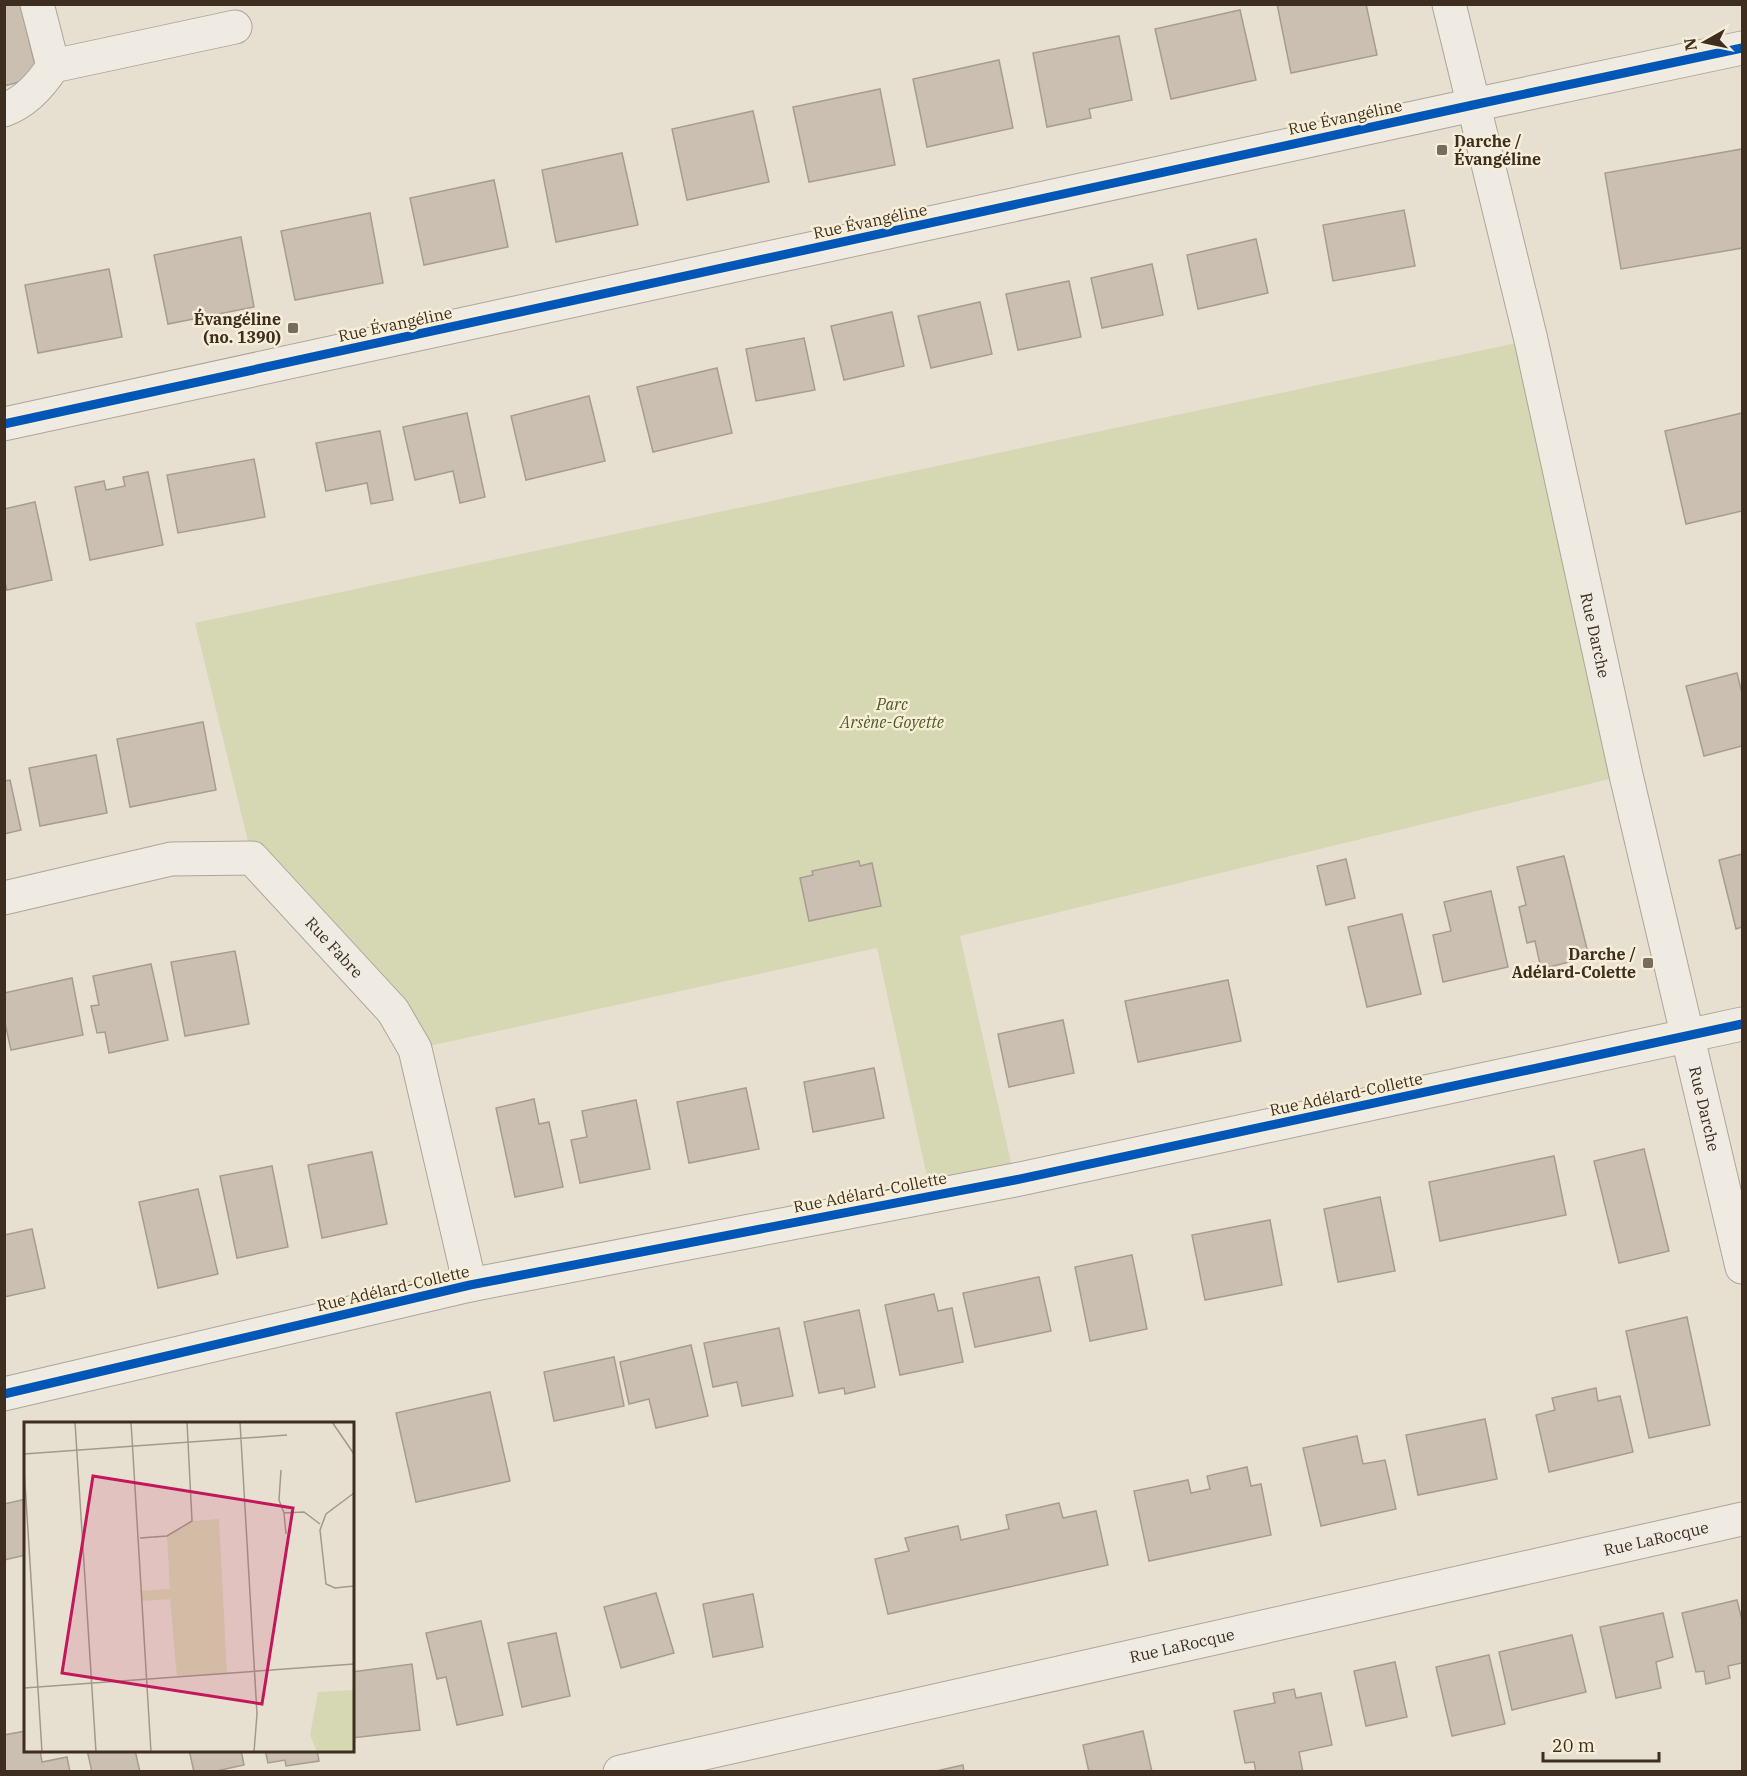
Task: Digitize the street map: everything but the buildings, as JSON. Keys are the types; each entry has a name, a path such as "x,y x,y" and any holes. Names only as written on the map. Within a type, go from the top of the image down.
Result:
{"street":[{"path":"37,4 53,66"},
{"name":"Rue Darche","path":"1449,4 1531,340 1626,775 1743,1267"},
{"path":"4,110 14,107 40,86 53,66 235,27"},
{"name":"Rue Évangéline","path":"4,424 1743,48"},
{"name":"Rue Fabre","path":"4,898 171,859 252,858 393,1011 415,1049 470,1285"},
{"name":"Rue Adélard-Collette","path":"4,1394 470,1285 1015,1180 1743,1024"},
{"name":"Rue LaRocque","path":"620,1772 1743,1519"}],"green space":[{"name":"Parc Arsène-Goyette","path":"1531,340 1626,775 960,936 1015,1180 931,1195 877,948 415,1049 252,858 195,623"}],"cycle path":[{"path":"4,424 1742,48"},
{"path":"4,1394 470,1285 1015,1180 1742,1024"}],"place":[{"name":"Darche / Évangéline","path":"1442,150"},
{"name":"Évangéline (no. 1390)","path":"293,328"},
{"name":"Darche / Adélard-Colette","path":"1648,963"}]}
